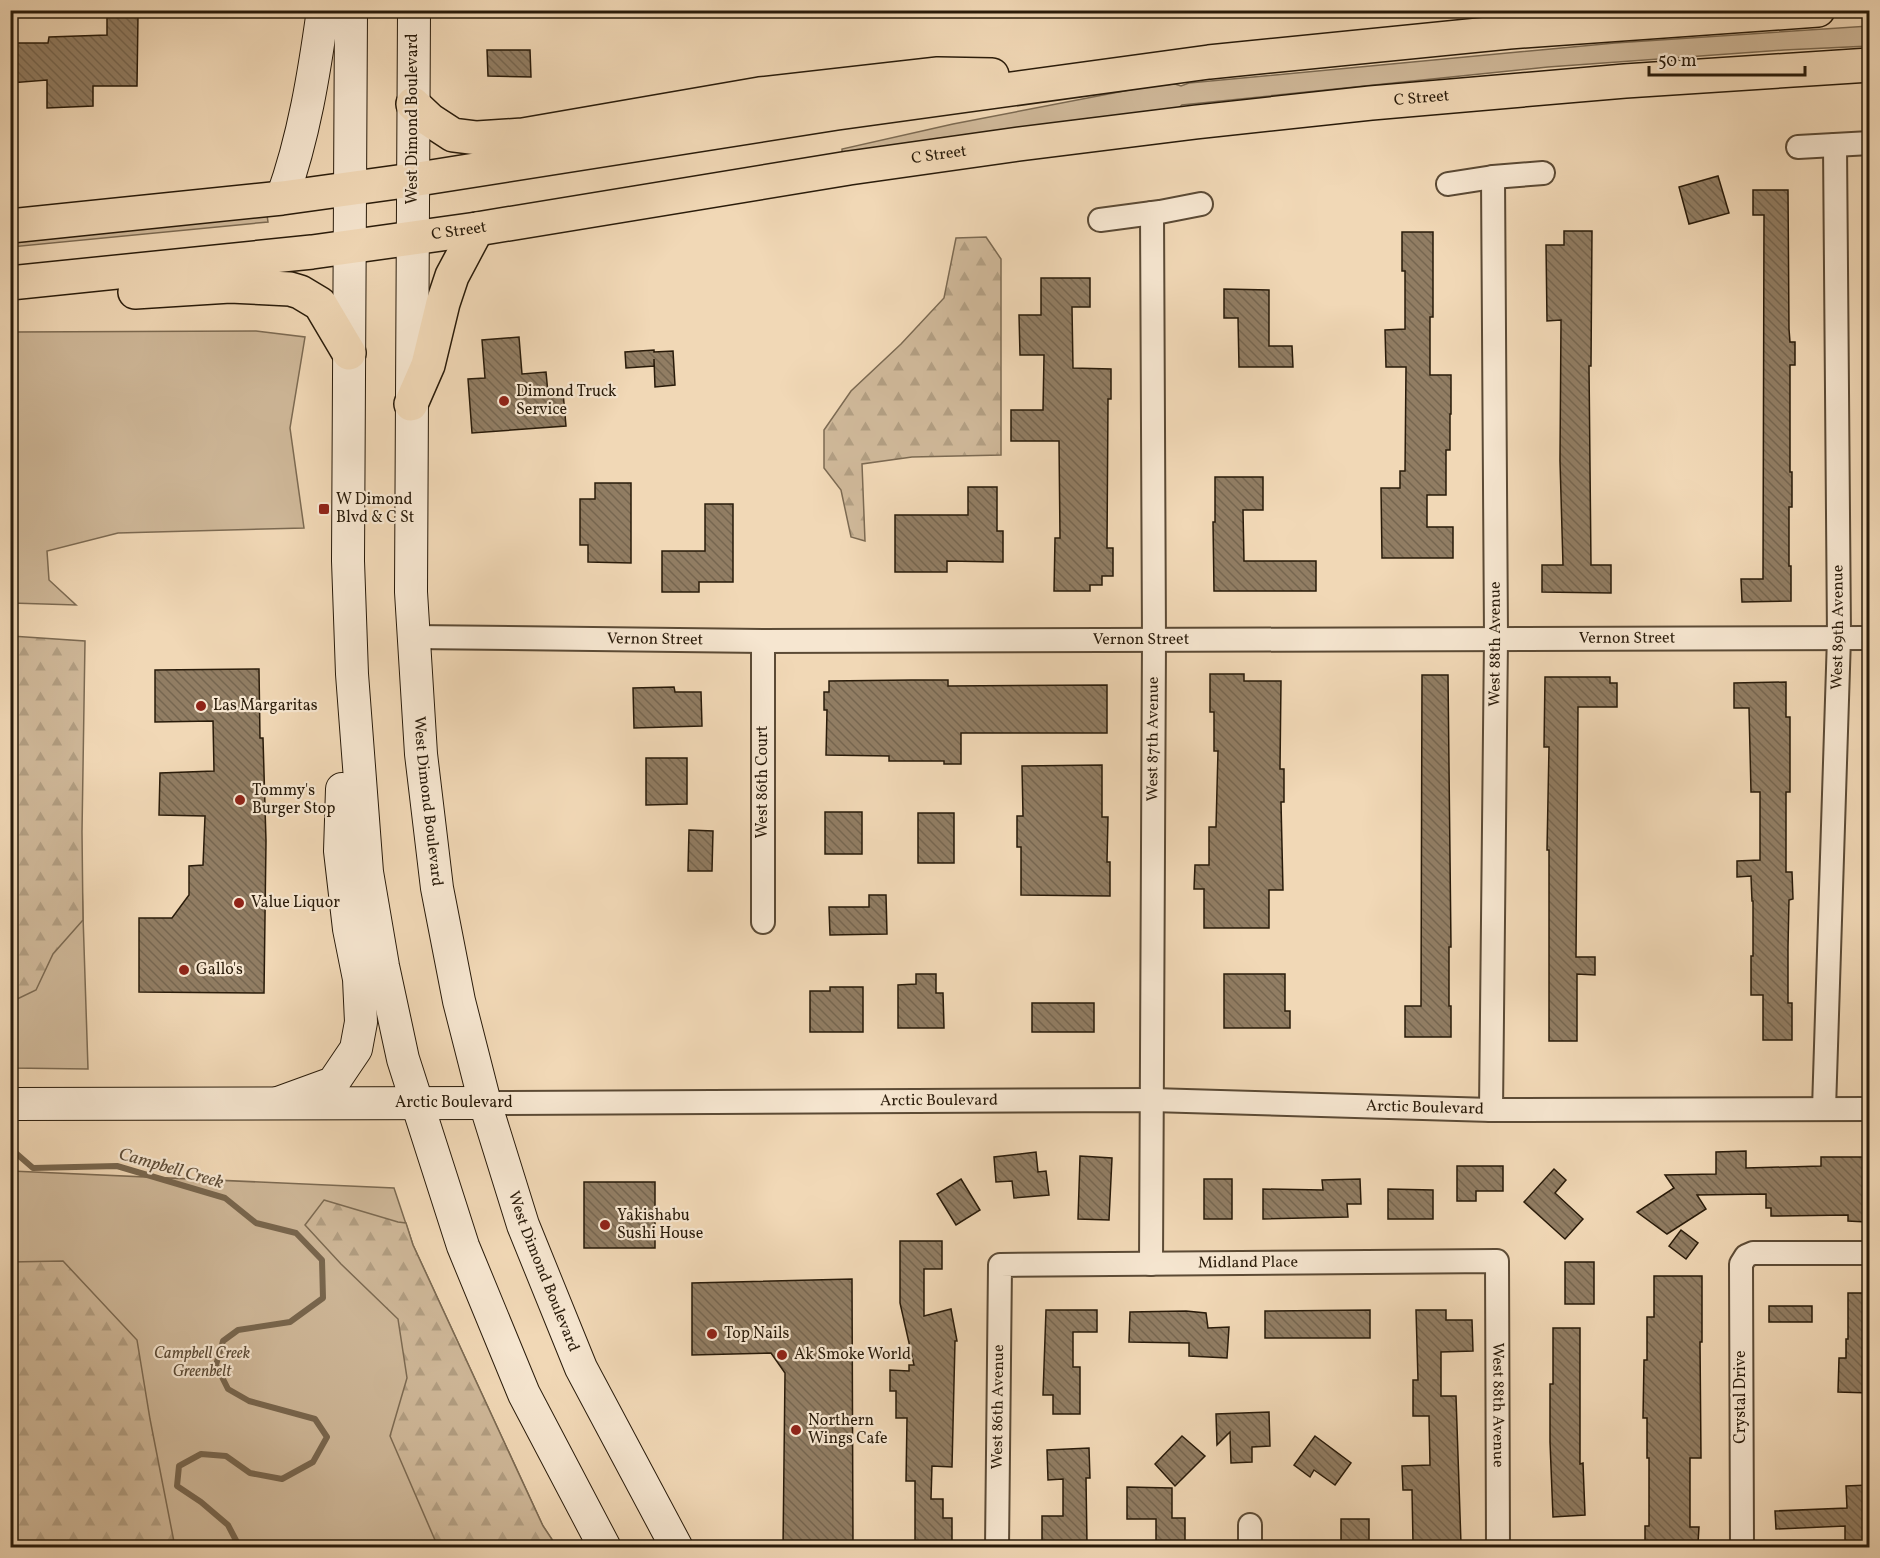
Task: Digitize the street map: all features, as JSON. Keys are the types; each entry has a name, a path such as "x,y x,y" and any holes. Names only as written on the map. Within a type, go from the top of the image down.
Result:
{"main road":[{"path":"282,198 294,166 303,130 322,10"},
{"path":"351,10 348,517 352,675 367,872 383,966 403,1059 463,1246 524,1394 606,1548"},
{"name":"West Dimond Boulevard","path":"414,10 410,560 421,754 437,888 459,1001 485,1103 523,1225 581,1368 676,1548"},
{"path":"10,226 282,198 412,180 837,112 1209,62 1462,37 1818,10"},
{"name":"C Street","path":"10,282 312,252 477,229 849,168 1196,122 1371,103 1624,81 1869,65"},
{"path":"413,104 430,120 453,135 477,138 523,135 760,94 938,74 1107,76"},
{"path":"411,404 428,365 452,276 477,229"},
{"path":"10,301 230,286 290,289 320,304 349,353"},
{"path":"278,1103 333,1083 356,1049 361,1022 359,979 349,929 340,851 343,774 352,675"},
{"name":"Arctic Boulevard","path":"10,1104 485,1103"}],"street":[{"path":"1798,147 1869,143"},
{"name":"West 89th Avenue","path":"1824,1109 1839,637 1835,145"},
{"path":"1448,184 1493,177 1544,173"},
{"name":"West 88th Avenue","path":"1491,1110 1496,638 1493,177"},
{"path":"1100,220 1201,204"},
{"name":"West 87th Avenue","path":"1151,1264 1154,640 1152,213"},
{"name":"Vernon Street","path":"413,637 763,641 1869,638"},
{"name":"West 86th Court","path":"763,641 763,922"},
{"name":"Arctic Boulevard","path":"485,1103 1152,1100 1491,1110 1869,1109"},
{"name":"Crystal Drive","path":"1742,1548 1741,1264 1746,1256 1753,1253 1869,1253"},
{"name":"West 88th Avenue","path":"1497,1261 1498,1548"},
{"name":"Midland Place","path":"1000,1265 1497,1261"},
{"name":"West 86th Avenue","path":"997,1548 1000,1265"}],"green space":[{"path":"1869,26 1869,46 1548,67 1182,105 1176,110 842,155 842,149 953,124 1150,86 1175,84 1181,86 1189,83 1615,43"},
{"path":"267,215 268,222 11,247 11,243"},
{"path":"986,237 1001,259 1001,455 912,457 862,464 865,541 851,537 841,490 824,468 824,430 851,391 901,344 944,298 956,238"},
{"path":"256,331 305,337 290,428 304,528 118,533 47,551 49,580 76,605 11,603 11,332"},
{"path":"11,636 85,641 83,920 53,954 36,990 11,1002"},
{"path":"11,813 81,854 88,1069 11,1068"},
{"name":"Campbell Creek Greenbelt","path":"11,1171 394,1188 413,1245 543,1526 557,1547 11,1548"},
{"path":"324,1200 406,1223 413,1245 543,1526 557,1547 438,1547 390,1436 407,1378 398,1319 341,1264 305,1225"},
{"path":"63,1261 137,1340 175,1547 11,1547 11,1262"}],"building":[{"path":"138,15 137,86 93,86 93,106 47,108 47,80 10,83 10,43 48,43 49,37 107,35 107,16"},
{"path":"487,50 530,50 531,77 488,76"},
{"path":"1718,176 1729,213 1689,224 1679,187"},
{"path":"1753,190 1788,190 1789,329 1790,342 1795,342 1795,365 1790,365 1792,507 1789,507 1789,566 1791,566 1791,601 1742,602 1741,579 1763,579 1764,215 1753,215"},
{"path":"1564,231 1592,231 1591,366 1589,366 1591,565 1611,565 1611,593 1542,592 1542,565 1563,565 1560,461 1561,320 1547,321 1546,245 1564,245"},
{"path":"1402,232 1433,232 1430,375 1451,375 1451,414 1450,450 1446,450 1446,495 1427,495 1427,527 1453,527 1453,558 1382,558 1381,488 1400,488 1400,471 1405,471 1406,367 1386,367 1385,330 1405,329"},
{"path":"1041,278 1090,278 1090,307 1072,307 1073,368 1111,369 1111,399 1108,399 1107,548 1113,548 1113,576 1102,576 1102,585 1090,585 1090,591 1054,591 1055,538 1060,538 1059,441 1011,441 1011,410 1043,410 1044,355 1020,355 1019,315 1041,315"},
{"path":"1224,289 1269,290 1269,346 1292,346 1293,367 1239,367 1238,318 1224,318"},
{"path":"519,337 522,374 546,372 548,393 563,392 566,426 472,433 468,379 485,378 482,340"},
{"path":"654,350 654,352 673,351 675,385 655,387 654,359 654,366 626,368 625,352"},
{"path":"1215,477 1263,477 1263,510 1243,510 1244,561 1316,561 1316,591 1214,591"},
{"path":"595,483 631,483 631,563 588,562 588,545 580,545 580,499 595,499"},
{"path":"968,487 997,487 997,531 1003,531 1003,562 947,561 947,572 895,572 895,515 968,515"},
{"path":"705,504 733,504 733,582 699,582 699,592 662,592 662,551 705,551"},
{"path":"259,669 260,738 263,738 266,841 264,993 139,992 139,918 172,918 189,895 189,866 203,865 205,816 159,815 160,773 214,771 213,721 155,722 155,670"},
{"path":"1210,674 1244,674 1244,681 1281,681 1280,769 1284,769 1284,802 1281,802 1283,890 1269,890 1269,928 1204,928 1204,889 1194,889 1195,865 1209,865 1209,827 1216,827 1218,751 1214,751 1214,712 1210,712"},
{"path":"1422,675 1448,675 1451,1037 1405,1037 1405,1006 1421,1006"},
{"path":"1545,677 1610,677 1610,683 1617,683 1617,707 1578,707 1576,957 1595,957 1595,975 1577,974 1577,1041 1549,1041 1549,850 1547,850 1549,747 1544,747"},
{"path":"948,680 948,686 1107,685 1107,733 961,733 961,764 944,764 944,761 889,761 889,756 826,755 827,710 824,710 824,692 829,692 829,681"},
{"path":"1786,682 1786,717 1790,717 1790,792 1786,792 1786,872 1792,872 1793,899 1789,900 1788,947 1788,1003 1792,1003 1792,1040 1763,1040 1763,995 1751,995 1753,901 1751,876 1737,877 1737,861 1760,860 1760,792 1751,792 1749,708 1734,708 1734,683"},
{"path":"674,687 675,692 701,692 702,726 634,728 633,688"},
{"path":"646,758 687,758 687,804 646,805"},
{"path":"1102,765 1102,817 1108,817 1107,862 1110,862 1110,896 1021,895 1021,847 1017,847 1017,816 1023,816 1022,766"},
{"path":"825,812 862,812 862,854 825,854"},
{"path":"918,813 954,813 954,863 918,863"},
{"path":"689,830 713,831 712,871 688,871"},
{"path":"869,895 886,895 887,934 830,935 829,907 869,907"},
{"path":"916,974 936,974 936,993 943,993 944,1028 898,1028 898,985 916,984"},
{"path":"1224,974 1285,974 1285,1011 1290,1011 1290,1028 1224,1028"},
{"path":"830,987 863,987 863,1032 810,1032 810,991 830,991"},
{"path":"1032,1003 1094,1003 1094,1032 1032,1032"},
{"path":"1746,1151 1746,1168 1821,1166 1821,1157 1868,1157 1866,1222 1848,1221 1848,1215 1771,1216 1771,1208 1766,1208 1766,1194 1697,1195 1706,1209 1667,1234 1637,1212 1674,1188 1665,1175 1716,1174 1716,1152"},
{"path":"1036,1152 1038,1172 1046,1171 1049,1195 1014,1198 1012,1181 996,1182 994,1157"},
{"path":"1080,1156 1112,1158 1109,1220 1078,1219"},
{"path":"1457,1166 1503,1166 1503,1191 1476,1191 1476,1201 1457,1201"},
{"path":"1554,1169 1566,1180 1555,1193 1583,1219 1565,1239 1524,1202"},
{"path":"961,1179 980,1210 956,1225 937,1194"},
{"path":"1204,1179 1232,1179 1232,1219 1204,1219"},
{"path":"1360,1179 1361,1204 1347,1204 1348,1217 1263,1219 1263,1189 1323,1190 1322,1180"},
{"path":"584,1182 655,1182 655,1248 584,1248"},
{"path":"1388,1189 1433,1190 1433,1219 1388,1219"},
{"path":"1681,1230 1698,1243 1686,1259 1669,1246"},
{"path":"900,1241 942,1241 942,1269 924,1269 924,1316 951,1309 957,1341 955,1341 952,1467 932,1466 931,1499 943,1499 943,1518 952,1518 952,1546 915,1546 915,1481 906,1481 907,1418 896,1418 896,1391 890,1391 890,1370 909,1371 909,1365 914,1365 900,1303"},
{"path":"1565,1262 1594,1262 1594,1304 1565,1304"},
{"path":"1654,1276 1702,1276 1701,1458 1690,1458 1690,1527 1699,1527 1698,1543 1645,1542 1645,1526 1649,1526 1649,1458 1647,1458 1647,1418 1643,1418 1644,1360 1647,1360 1647,1317 1654,1317"},
{"path":"852,1279 853,1548 783,1548 785,1373 771,1353 692,1355 692,1283"},
{"path":"1848,1293 1869,1293 1869,1393 1838,1392 1839,1358 1846,1358 1846,1339 1848,1339"},
{"path":"1769,1306 1812,1306 1812,1322 1769,1322"},
{"path":"1046,1310 1097,1310 1097,1332 1073,1332 1073,1367 1080,1367 1080,1414 1053,1414 1053,1395 1043,1395"},
{"path":"1370,1310 1370,1338 1265,1338 1265,1311"},
{"path":"1416,1310 1446,1310 1446,1320 1472,1320 1473,1351 1441,1352 1441,1396 1456,1396 1461,1544 1413,1544 1412,1490 1403,1490 1402,1466 1430,1465 1429,1416 1413,1416 1413,1380 1418,1380"},
{"path":"1130,1312 1206,1313 1208,1328 1229,1327 1227,1358 1189,1356 1189,1343 1129,1342"},
{"path":"1553,1328 1580,1328 1580,1464 1583,1463 1585,1515 1553,1517 1550,1384 1553,1384"},
{"path":"1269,1412 1270,1446 1252,1447 1252,1462 1231,1463 1230,1432 1217,1445 1216,1414"},
{"path":"1182,1436 1205,1456 1175,1486 1155,1464"},
{"path":"1315,1436 1351,1463 1335,1485 1314,1470 1310,1477 1294,1465"},
{"path":"1089,1448 1090,1478 1086,1478 1087,1544 1042,1544 1042,1516 1063,1516 1063,1479 1048,1480 1047,1450"},
{"path":"1868,1485 1869,1548 1845,1548 1845,1526 1776,1529 1775,1511 1847,1508 1846,1486"},
{"path":"1127,1487 1172,1488 1172,1518 1185,1518 1185,1548 1156,1548 1156,1519 1127,1519"},
{"path":"1341,1519 1369,1519 1369,1548 1341,1548"}],"waterway":[{"name":"Campbell Creek","path":"10,1148 33,1168 117,1166 225,1198 256,1223 296,1233 322,1260 323,1298 290,1322 238,1330 223,1341 216,1365 228,1389 249,1401 315,1419 327,1437 313,1462 282,1479 250,1473 226,1456 201,1454 179,1466 177,1486 201,1502 228,1525 240,1548"}],"place":[{"name":"Dimond Truck Service","path":"504,401"},
{"name":"W Dimond Blvd & C St","path":"324,509"},
{"name":"Las Margaritas","path":"201,706"},
{"name":"Tommy's Burger Stop","path":"240,800"},
{"name":"Value Liquor","path":"239,903"},
{"name":"Gallo's","path":"184,970"},
{"name":"Yakishabu Sushi House","path":"605,1225"},
{"name":"Top Nails","path":"712,1334"},
{"name":"Ak Smoke World","path":"782,1355"},
{"name":"Northern Wings Cafe","path":"796,1430"}]}
